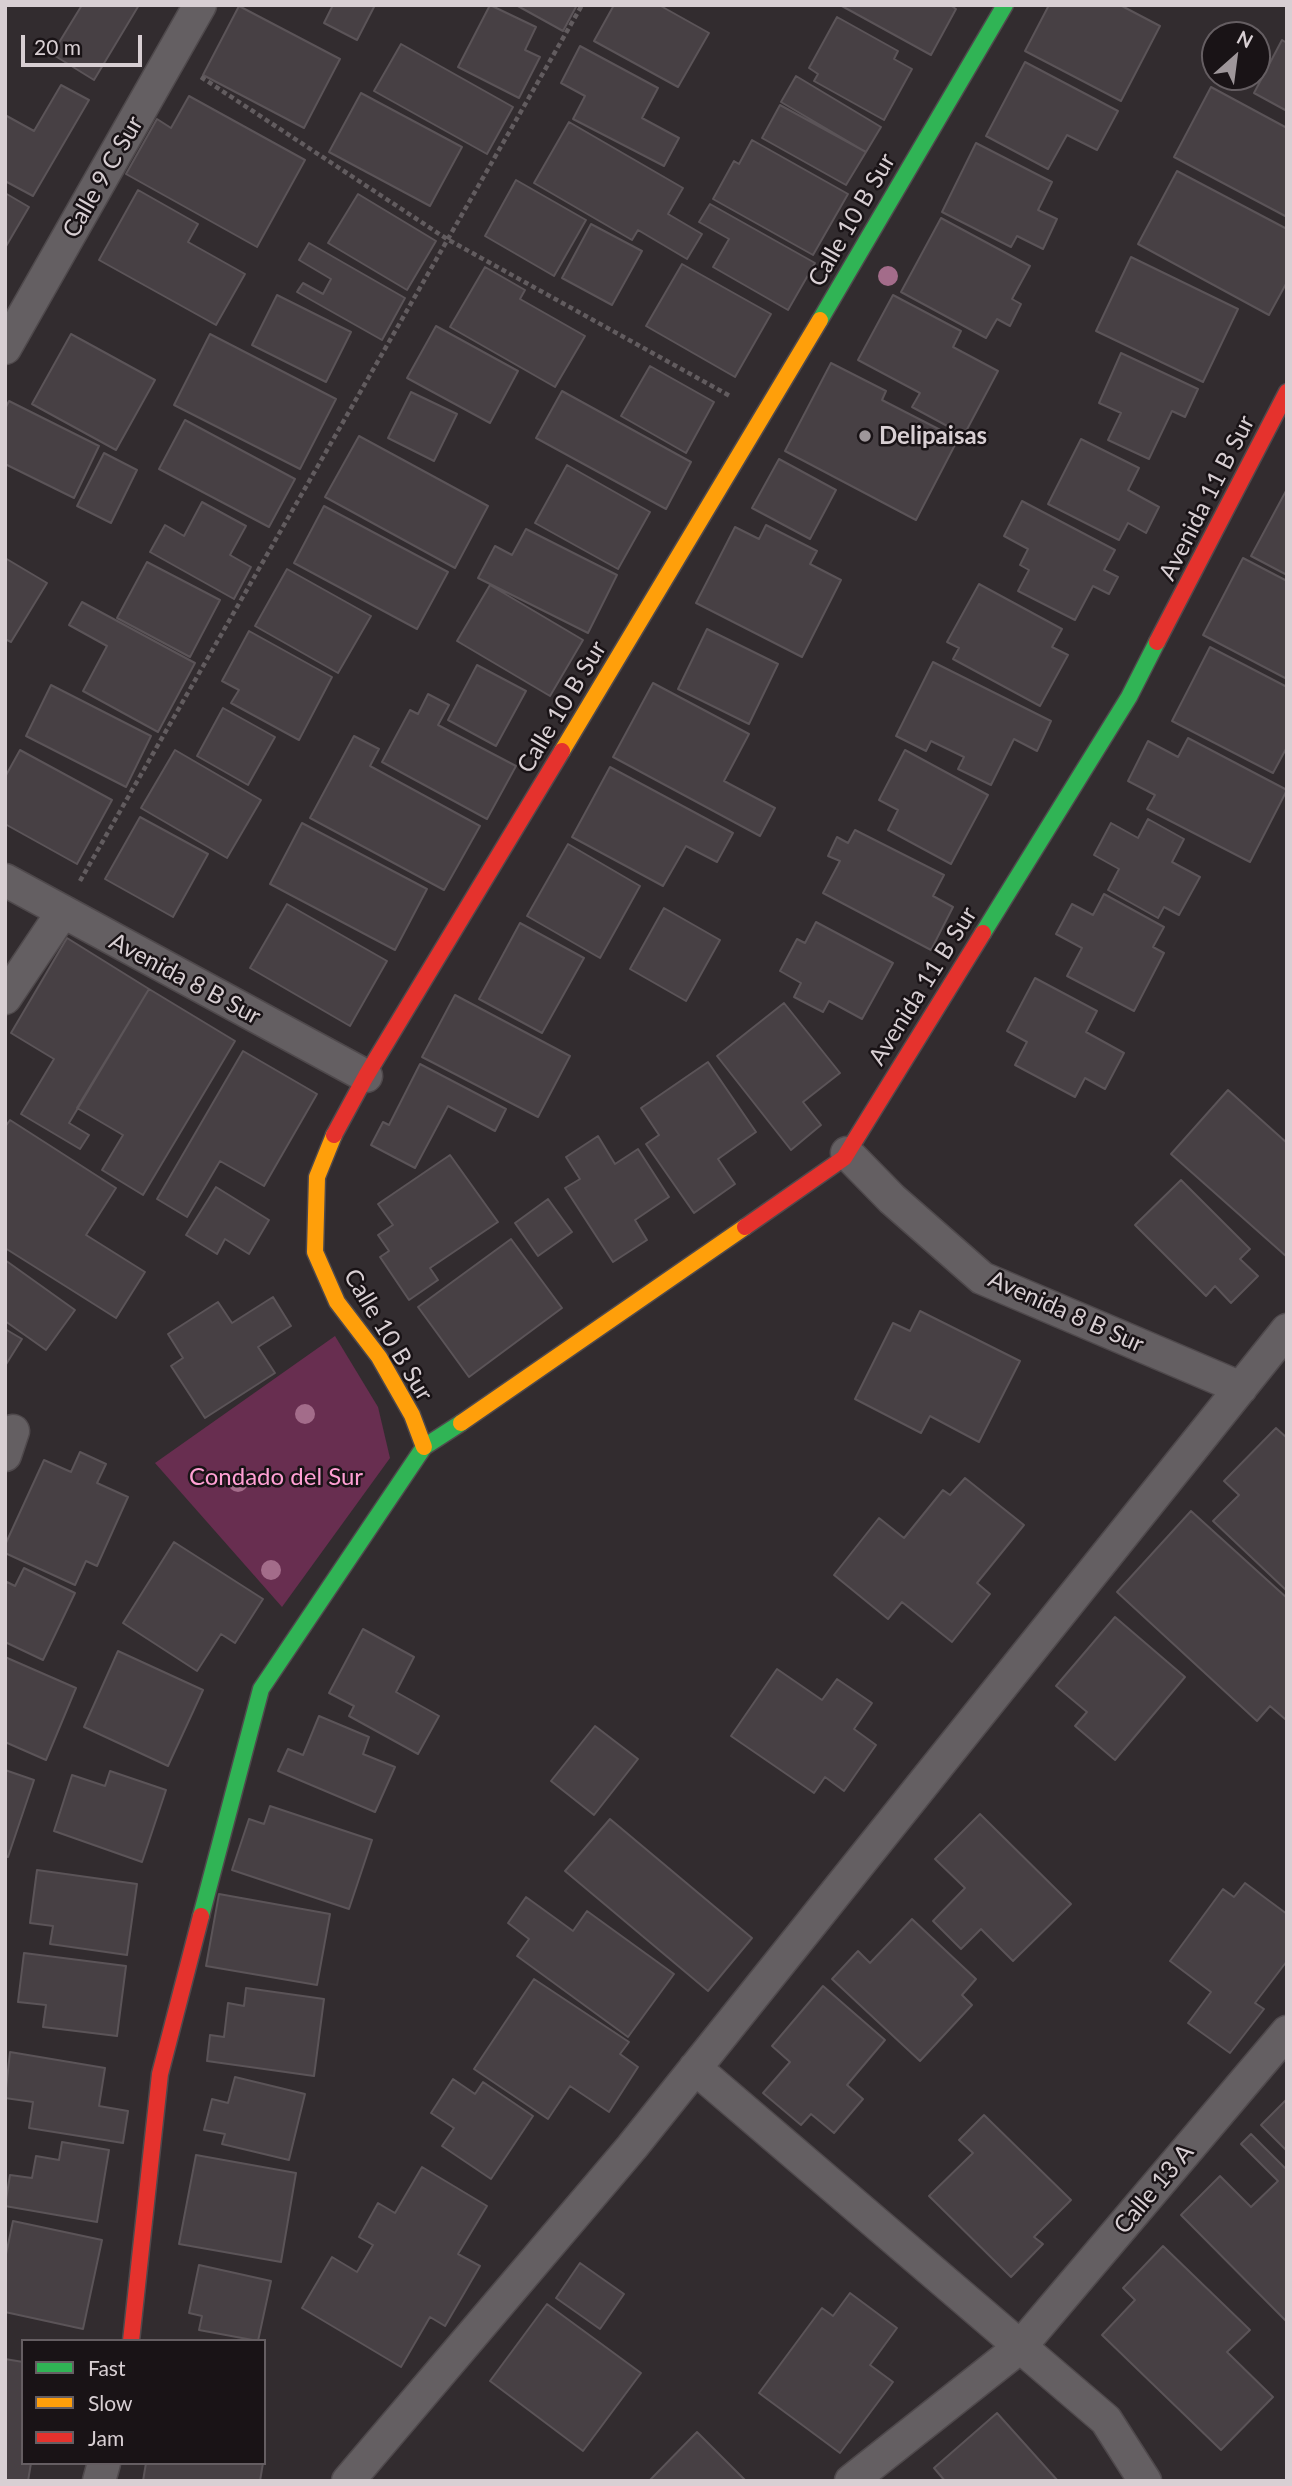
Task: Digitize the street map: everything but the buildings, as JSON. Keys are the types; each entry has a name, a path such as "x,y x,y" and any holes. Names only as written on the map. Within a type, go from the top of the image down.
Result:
{"street":[{"name":"Calle 9 C Sur","path":"5,348 200,5"},
{"name":"Calle 10 B Sur","path":"424,1447 412,1415 379,1357 337,1302 315,1252 317,1177 336,1131 366,1076 764,416 1005,5"},
{"name":"Avenida 11 B Sur","path":"424,1447 498,1399 844,1158 1129,697 1287,392"},
{"name":"Avenida 8 B Sur","path":"5,880 366,1076"},
{"path":"5,998 62,913"},
{"name":"Avenida 8 B Sur","path":"847,1153 892,1199 982,1278 1241,1388"},
{"path":"348,2481 632,2147 1287,1330"},
{"path":"131,2339 160,2074 261,1689 424,1447"},
{"name":"Calle 13 A","path":"851,2481 1020,2347 1287,2032"},
{"path":"695,2068 1106,2420 1146,2481"}],"path":[{"path":"62,913 582,5"},
{"path":"171,58 447,239 764,416"}],"green space":[{"name":"Condado del Sur","path":"335,1336 378,1407 390,1458 282,1607 155,1463"}],"traffic: fast":[{"path":"820,320 1005,5"},
{"path":"983,933 1129,697 1157,642"},
{"path":"201,1916 261,1689 424,1447 461,1423"}],"traffic: slow":[{"path":"562,751 820,320"},
{"path":"334,1135 317,1177 315,1252 337,1302 379,1357 412,1415 424,1447"},
{"path":"461,1423 745,1227"}],"traffic: jam":[{"path":"1157,642 1287,392"},
{"path":"334,1135 366,1076 562,751"},
{"path":"745,1227 844,1158 983,933"},
{"path":"131,2339 160,2074 201,1916"}],"place":[{"name":"Delipaisas","path":"865,436"}]}
